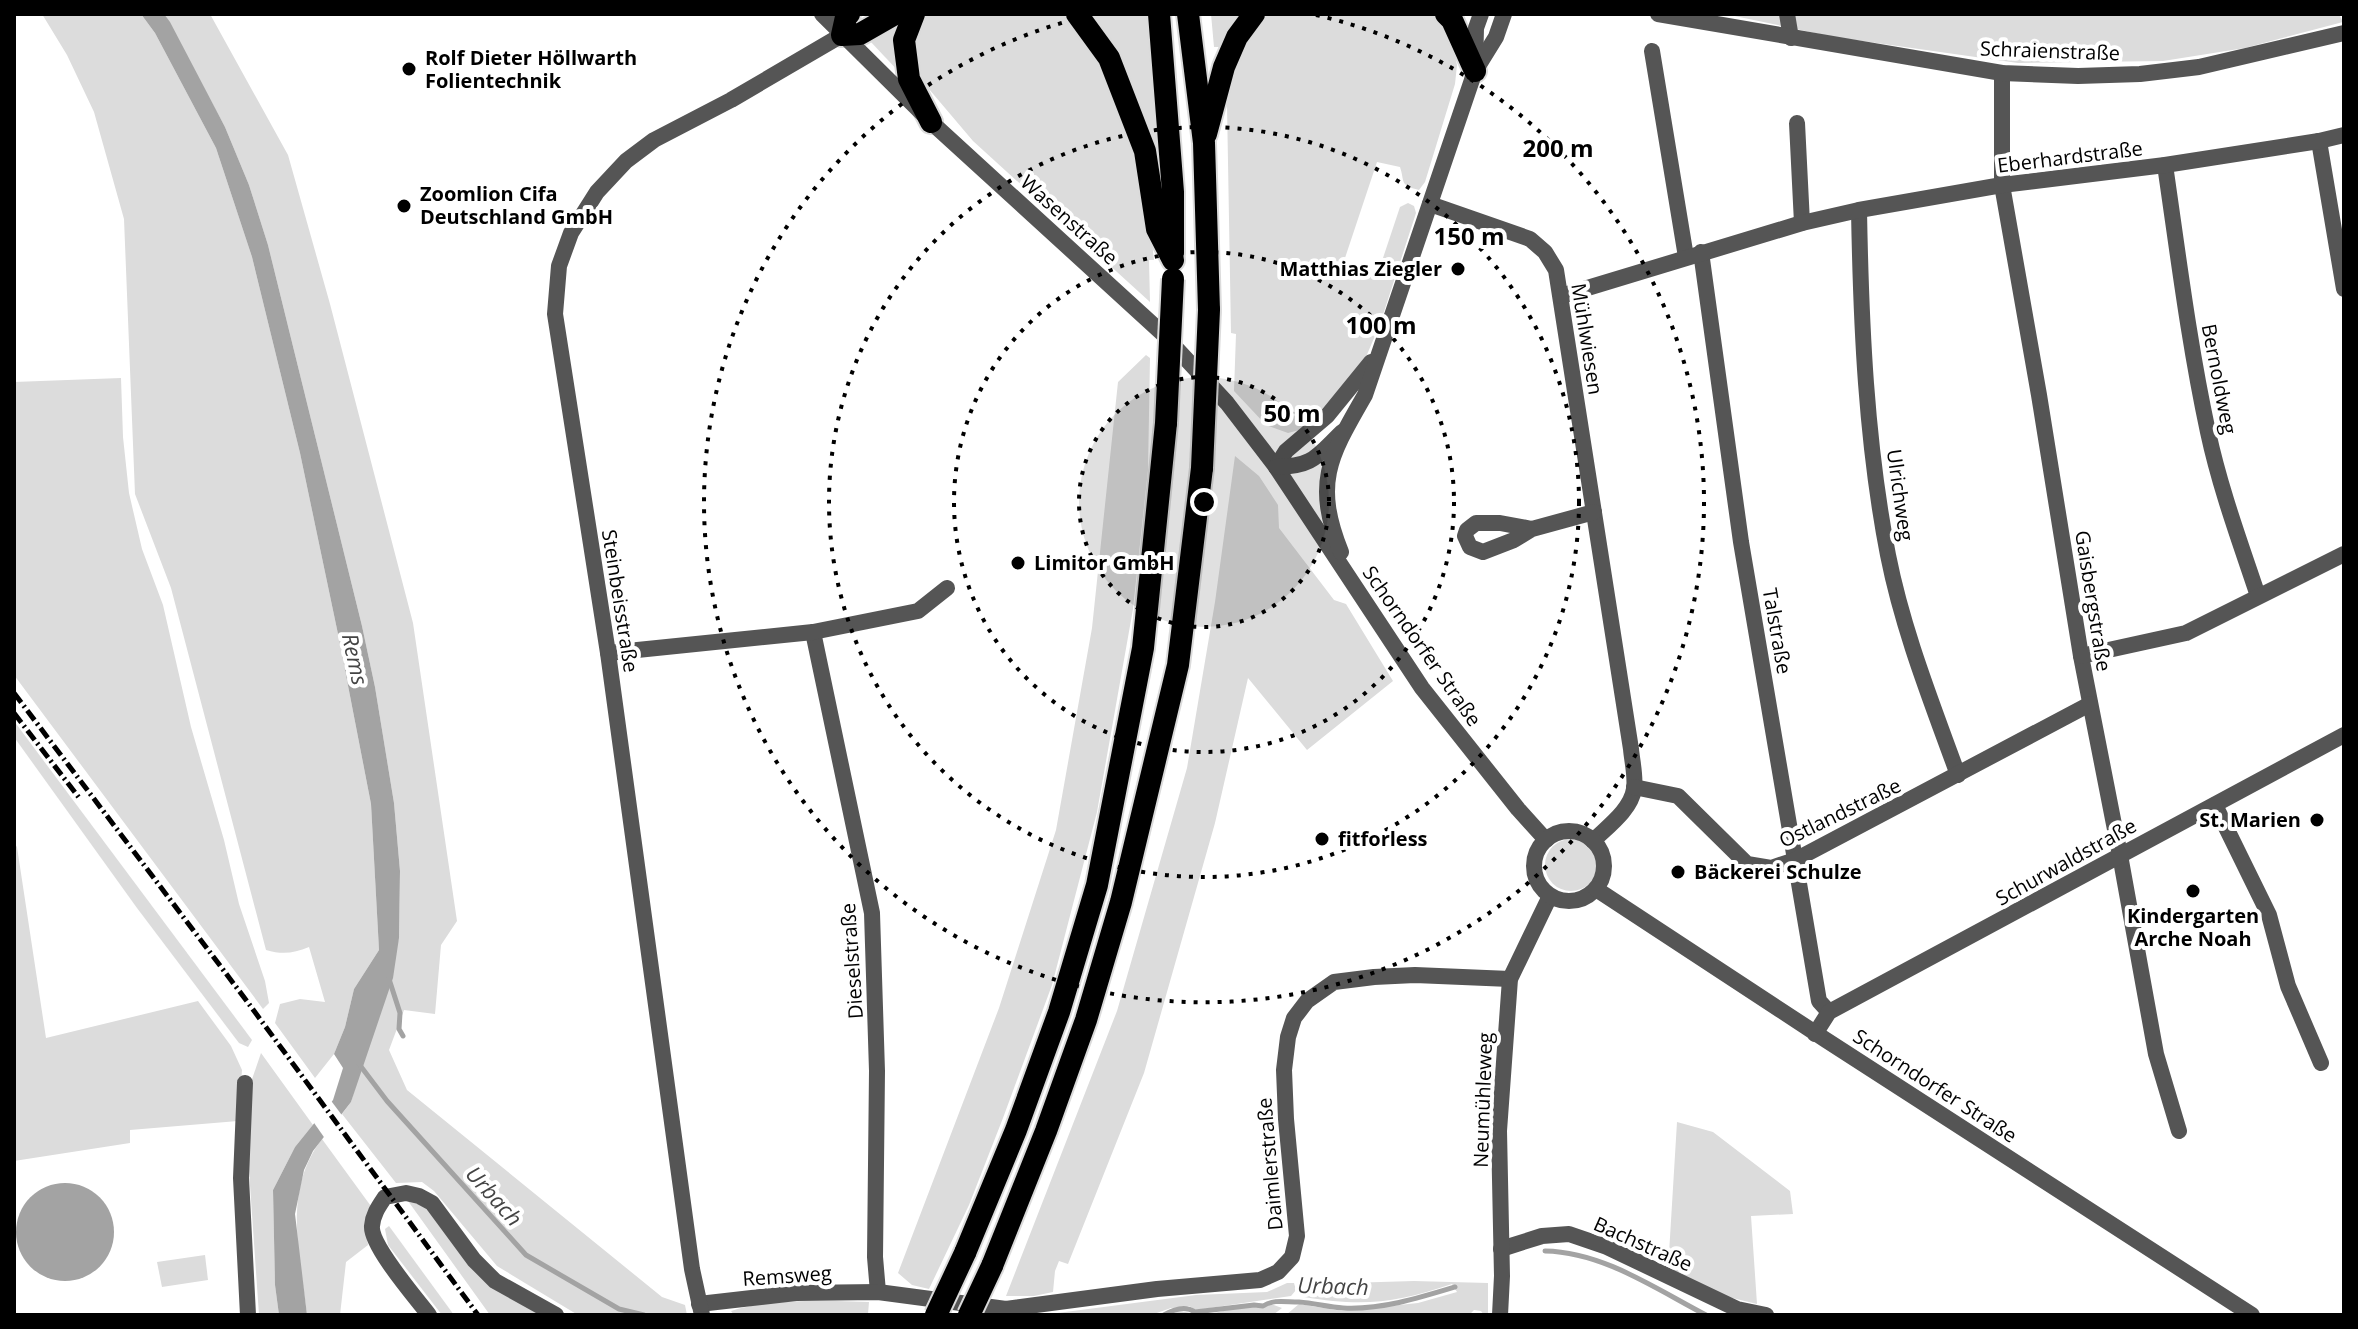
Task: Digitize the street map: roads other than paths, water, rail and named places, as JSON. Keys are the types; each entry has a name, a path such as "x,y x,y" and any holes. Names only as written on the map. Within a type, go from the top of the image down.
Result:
{"highway":[{"path":"846,24 860,34 895,14"},
{"path":"914,14 904,40 909,79 931,122"},
{"path":"1077,14 1109,58 1145,151 1157,229 1173,269"},
{"path":"936,1315 1016,1130 1059,1012 1097,885 1143,648 1166,423 1173,269 1173,192 1159,14"},
{"path":"969,1315 1046,1131 1086,1020 1121,902 1178,665 1202,468 1209,310 1204,143 1188,14"},
{"path":"1204,143 1224,67 1237,37 1254,14"},
{"path":"1446,14 1452,20 1475,71"}],"street":[{"name":"Wasenstraße","path":"822,14 846,24 931,122 1162,333 1227,403 1276,467"},
{"path":"1475,71 1476,28 1481,14"},
{"path":"1352,579 1334,534 1325,499 1327,472 1346,428 1365,395 1475,71 1496,37 1504,14"},
{"name":"Schraienstraße","path":"1658,14 2002,73 2078,76 2184,69 2293,47 2344,33"},
{"path":"1787,14 1791,38"},
{"name":"Steinbeisstraße","path":"701,1311 683,1207 608,653 555,314 559,266 571,233 597,192 626,161 654,140 731,100 846,24"},
{"name":"Talstraße","path":"1652,51 1694,254 1819,1001 1829,1012"},
{"name":"Gaisbergstraße","path":"2002,73 2002,185 2081,656 2156,1054 2179,1131"},
{"path":"1797,123 1802,223"},
{"name":"Eberhardstraße","path":"1561,296 1694,254 1859,210 2002,185 2165,165 2344,135"},
{"path":"2319,141 2344,289"},
{"name":"Bernoldweg","path":"2165,165 2191,349 2209,434 2227,504 2258,596"},
{"name":"Mühlwiesen","path":"1430,204 1530,239 1545,252 1556,270 1634,787"},
{"name":"Ulrichweg","path":"1859,210 1867,382 1875,472 1888,556 1918,668 1958,775"},
{"path":"1276,467 1286,451 1327,416 1381,350"},
{"path":"1276,467 1296,467 1310,462 1346,428"},
{"name":"Schorndorfer Straße","path":"1276,467 1422,688 1546,840"},
{"path":"1532,529 1594,512"},
{"path":"2081,656 2186,633 2344,554"},
{"path":"608,653 813,632 918,611 947,588"},
{"name":"Dieselstraße","path":"813,632 872,913 877,1071 875,1257 878,1292"},
{"name":"Ostlandstraße","path":"1634,787 1678,796 1747,864 1771,868 1795,860 2090,704"},
{"name":"Schurwaldstraße","path":"1815,1034 1829,1012 2344,735"},
{"path":"1593,841 1622,812 1634,787"},
{"path":"2215,805 2269,915 2288,986 2321,1063"},
{"path":"1565,831 1577,832 1593,841 1604,861 1604,876 1596,889 1589,896 1569,902 1550,896 1537,880 1534,870 1538,850 1546,840 1565,831"},
{"name":"Schorndorfer Straße","path":"1596,889 2252,1315"},
{"name":"Neumühleweg","path":"1500,1315 1499,1131 1510,979 1550,896"},
{"name":"Daimlerstraße","path":"878,1292 1006,1309 1157,1289 1260,1280 1278,1272 1292,1257 1297,1236 1284,1070 1294,1018 1307,1001 1334,982 1374,977 1415,975 1510,979"},
{"path":"245,1083 241,1178 248,1315"},
{"path":"429,1315 386,1257 371,1229 385,1197 406,1193 432,1203 474,1260 495,1281 556,1315"},
{"name":"Bachstraße","path":"1501,1249 1542,1236 1569,1234 1607,1247 1737,1309 1766,1315"},
{"name":"Remsweg","path":"701,1311 796,1293 878,1292"}],"water":[{"name":"Rems","path":"141,14 164,14 170,22 225,127 249,185 268,245 362,626 394,803 400,871 399,938 393,978 351,1102 313,1151 304,1170 295,1214 307,1315 279,1315 275,1285 273,1190 295,1147 333,1100 343,1068 334,1054 345,1027 354,989 379,950 371,804 300,453 252,257 216,148 155,33"},
{"path":"65,1183 84,1186 100,1197 111,1213 114,1232 111,1251 100,1267 84,1278 65,1281 46,1278 30,1267 19,1251 16,1232 19,1213 30,1197 46,1186"}],"waterway":[{"path":"389,979 400,1013 399,1029 403,1036"},
{"name":"Urbach","path":"359,1064 387,1101 526,1255 619,1309 644,1315"},
{"name":"Urbach","path":"1545,1251 1567,1253 1608,1265 1706,1315"},
{"name":"Urbach","path":"1164,1315 1180,1309 1195,1312 1263,1306 1280,1301 1343,1308 1371,1307 1455,1287"}],"railway":[{"path":"14,693 478,1315"},
{"path":"14,713 80,799"}],"place":[{"name":"Rolf Dieter Höllwarth Folientechnik","path":"409,69"},
{"name":"Zoomlion Cifa Deutschland GmbH","path":"404,206"},
{"name":"Matthias Ziegler","path":"1458,269"},
{"name":"Limitor GmbH","path":"1018,563"},
{"name":"St. Marien","path":"2317,820"},
{"name":"fitforless","path":"1322,839"},
{"name":"Bäckerei Schulze","path":"1678,872"},
{"name":"Kindergarten Arche Noah","path":"2193,891"}]}
